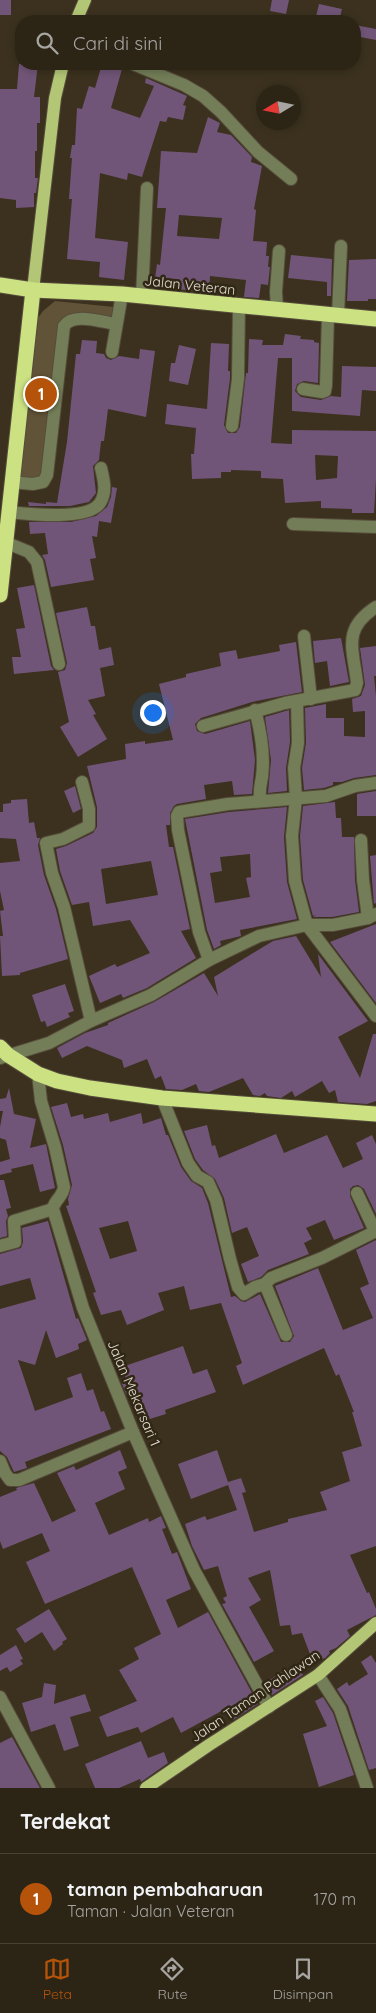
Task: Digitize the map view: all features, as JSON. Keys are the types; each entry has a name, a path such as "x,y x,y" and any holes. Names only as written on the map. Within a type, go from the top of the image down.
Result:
{"highway":[{"name":"Jalan Veteran","path":"0,285 33,290 122,294 376,319"},
{"path":"0,595 5,534 33,290"},
{"path":"3,1054 38,1074 57,1081 90,1088 162,1098 376,1114"}],"main road":[{"path":"79,15 85,0"},
{"path":"33,290 55,98 62,70"},
{"name":"Jalan Taman Pahlawan","path":"146,1788 318,1675 376,1622"}],"street":[{"path":"148,70 184,85 202,96 221,112 258,152 291,179"},
{"path":"142,297 147,188"},
{"path":"303,389 325,391 341,246"},
{"path":"277,310 276,292 279,251"},
{"path":"112,352 122,294"},
{"path":"232,426 238,379 239,306"},
{"path":"11,482 34,484 42,482 47,475 64,326 75,318 116,324"},
{"path":"9,512 65,515 91,510 100,502 103,496 105,486 102,468"},
{"path":"293,524 376,527"},
{"path":"5,534 29,552 38,562 59,664"},
{"path":"203,726 254,710 355,690 357,683 352,636 360,620 376,607"},
{"path":"304,636 311,699"},
{"path":"297,702 298,743 294,768 296,798 292,836 295,882 307,925 376,1016"},
{"path":"254,710 262,740 262,778 258,789 260,801"},
{"path":"82,782 89,809 89,826 63,839 46,843 52,873 64,907 91,1020"},
{"path":"209,960 196,917 178,830 177,814 201,808 326,796 355,786 376,784"},
{"path":"3,1054 49,1043 91,1020 151,995 209,960 259,936 307,925 333,926 372,916 362,880 361,840"},
{"path":"0,1246 15,1242 14,1221 53,1209 64,1193 55,1147 41,1101 38,1074"},
{"path":"162,1098 188,1163 197,1176 208,1182 216,1200 230,1260 242,1294 265,1284 271,1278 322,1258 376,1231 357,1194"},
{"name":"Jalan Mekarsari 1","path":"53,1209 83,1308 133,1432 194,1570 269,1708"},
{"path":"265,1284 286,1335"},
{"path":"0,1461 4,1473 10,1480 19,1480 133,1432"},
{"path":"318,1675 340,1709 367,1788"},
{"path":"0,1697 49,1788"}],"shaded area":[{"path":"55,301 114,307 111,320 67,317 44,466 40,476 34,479 20,478 38,318"}],"building":[{"path":"0,0 11,0 11,15 0,15"},
{"path":"272,0 289,0 286,14 270,11"},
{"path":"319,4 342,9 340,15 316,15"},
{"path":"361,26 376,29 376,40 361,37"},
{"path":"19,70 37,70 34,97 40,97 40,123 37,123 37,151 35,151 35,178 38,178 36,193 34,193 34,207 16,208 16,200 0,198 0,89 17,89"},
{"path":"100,70 122,70 111,108 140,118 154,86 145,83 146,78 187,96 183,105 186,106 183,120 168,117 166,122 160,121 142,177 128,173 127,180 100,173 95,238 128,242 124,280 99,277 100,262 67,259 72,199 69,199 72,158 70,158 72,145 75,145 77,108 82,109 89,86 95,88"},
{"path":"208,117 220,123 217,132 231,135 252,157 251,162 262,166 254,209 256,210 253,241 267,242 266,256 269,256 268,267 270,267 268,285 261,284 259,298 244,297 246,280 210,276 209,293 154,286 157,264 160,265 166,208 157,208 161,151 197,153","holes":["179,215 222,218 219,239 177,236"]},
{"path":"291,255 332,259 331,296 327,296 327,282 288,278"},
{"path":"376,259 376,299 347,301 349,260"},
{"path":"285,334 301,336 300,339 314,340 314,342 319,343 318,383 304,381 297,384 295,391 301,397 321,400 331,396 341,397 342,366 376,367 376,391 362,390 360,416 292,411 292,358 278,358 271,443 292,444 292,430 376,431 374,513 352,513 352,509 321,508 321,501 285,503 283,479 261,478 261,471 231,470 231,472 221,472 221,478 192,479 191,454 194,454 196,428 165,424 167,404 207,409 211,343 229,344 228,371 230,371 230,378 224,425 228,433 236,433 240,427 246,373 248,373 249,339 263,340 262,345 283,345","holes":["315,455 338,456 337,478 316,480"]},
{"path":"82,340 97,341 96,353 104,354 106,358 111,360 119,356 139,359 140,349 155,351 146,417 108,409 104,441 101,441 99,460 93,466 96,493 89,502 70,506 29,506 28,502 57,503 67,442 76,354 80,354"},
{"path":"179,345 196,349 188,385 169,381 171,363 175,363"},
{"path":"112,487 117,488 111,523 99,521 97,537 92,536 96,558 90,559 94,580 51,587 45,560 42,555 48,554 45,533 30,534 29,522 71,522 96,516 107,507"},
{"path":"34,585 51,666 54,670 14,674 12,657 21,657 16,629 25,628 17,588"},
{"path":"87,607 91,626 95,626 99,650 111,647 114,665 100,668 105,696 88,700 96,714 93,715 107,739 78,757 60,727 69,722 58,672 65,670 67,663 56,613"},
{"path":"341,638 349,682 330,686 327,661 315,663 313,641"},
{"path":"296,642 302,692 252,702 201,718 195,724 197,731 205,734 250,721 255,760 252,794 234,795 232,781 204,785 206,799 177,804 170,813 170,825 166,825 169,847 173,847 190,929 181,931 196,958 147,988 123,998 121,994 100,1003 89,976 115,964 117,967 150,953 130,920 93,926 89,902 72,905 60,871 56,849 93,833 97,827 97,807 87,766 126,759 125,744 145,741 145,744 173,740 159,684 186,677 186,674 221,666 219,653 236,650 238,659 280,651 279,645","holes":["151,861 158,895 106,904 101,869"]},
{"path":"376,646 376,676 374,676 376,696 376,775 333,782 333,785 324,788 304,790 302,768 306,743 305,708 326,704 326,718 344,718 344,736 365,737 365,711 353,712 352,699 361,696 365,685 360,648"},
{"path":"289,710 290,742 286,768 287,791 268,793 271,760 265,717"},
{"path":"75,786 81,809 73,813 64,791"},
{"path":"376,791 376,816 357,816 357,794"},
{"path":"27,799 29,823 34,822 37,838 40,838 38,845 44,875 56,909 68,959 20,973 20,975 2,976 0,936 3,936 0,911 4,910 0,891 0,863 20,861 16,839 0,838 0,812 3,812 3,804 11,803 11,800"},
{"path":"335,802 336,818 341,818 342,837 354,837 355,880 359,912 332,917 313,917 316,915 313,916 303,880 300,836 303,806"},
{"path":"287,807 284,837 287,882 297,919 240,930 241,936 220,941 221,945 214,949 207,930 185,819 229,812","holes":["250,854 251,877 246,878 250,897 215,903 210,873 222,871 220,857"]},
{"path":"376,855 376,903 374,904 370,856"},
{"path":"376,924 376,1003 330,942"},
{"path":"296,936 321,977 318,954 368,1021 338,1037 360,1078 373,1034 376,1034 376,1101 367,1104 338,1102 335,1090 329,1093 322,1081 295,1097 292,1091 281,1098 267,1096 265,1093 260,1096 253,1095 243,1078 209,1092 199,1091 196,1084 182,1090 166,1089 161,1076 155,1079 147,1059 124,1068 122,1060 87,1046 62,1058 57,1048 85,1033 108,1025 108,1023 154,1002 204,973 218,996 214,977 273,941"},
{"path":"65,984 74,1011 68,1013 70,1017 47,1027 45,1021 41,1022 32,995"},
{"path":"9,1088 14,1114 36,1119 30,1148 46,1144 55,1188 40,1192 33,1164 11,1169 12,1172 0,1175 0,1162 10,1159 6,1140 0,1138 3,1111 0,1111 0,1099 6,1098"},
{"path":"67,1103 71,1117 83,1114 84,1119 108,1113 110,1122 141,1113 143,1124 161,1118 166,1135 168,1135 181,1167 191,1181 202,1188 208,1203 231,1297 235,1296 245,1302 260,1294 281,1342 290,1342 294,1336 275,1286 318,1268 343,1330 373,1318 360,1288 369,1284 356,1250 376,1240 376,1546 350,1555 367,1593 369,1592 376,1609 376,1615 347,1630 350,1636 336,1648 329,1651 330,1653 325,1658 313,1662 302,1633 292,1635 290,1625 280,1626 270,1570 248,1578 261,1600 249,1607 274,1651 254,1662 222,1604 226,1603 223,1598 227,1596 218,1566 204,1570 192,1546 185,1524 205,1516 207,1520 237,1510 228,1485 191,1499 178,1464 217,1450 228,1482 241,1478 246,1492 242,1493 254,1532 288,1522 288,1519 327,1510 320,1492 350,1481 342,1452 362,1446 352,1412 354,1412 339,1374 336,1376 324,1348 243,1385 236,1366 242,1363 221,1303 190,1310 184,1286 158,1293 164,1310 127,1325 121,1310 101,1315 93,1293 96,1292 66,1206 69,1205 68,1199 72,1185 63,1145 51,1107","holes":["128,1221 137,1251 110,1259 99,1228"]},
{"path":"207,1125 212,1146 215,1145 219,1158 276,1134 284,1153 327,1135 343,1168 363,1159 356,1143 372,1135 376,1144 376,1214 364,1189 358,1185 353,1186 350,1189 350,1196 364,1228 334,1240 325,1220 306,1228 312,1239 304,1243 309,1254 268,1270 261,1277 248,1282 241,1264 259,1256 247,1227 232,1233 224,1198 215,1179 203,1170 195,1159 184,1131"},
{"path":"0,1180 4,1180 11,1208 6,1209 8,1216 6,1221 7,1236 0,1238"},
{"path":"48,1221 76,1319 78,1318 87,1340 78,1344 79,1349 56,1358 46,1330 35,1365 18,1360 35,1411 73,1397 67,1378 81,1373 87,1391 93,1389 101,1412 104,1411 111,1429 25,1462 27,1468 14,1472 7,1457 0,1451 0,1309 36,1299 30,1278 0,1286 0,1254 21,1248 23,1242 22,1228"},
{"path":"183,1346 193,1374 207,1369 216,1392 165,1410 166,1414 140,1422 132,1394 127,1396 121,1381 126,1379 122,1367"},
{"path":"120,1450 127,1468 118,1472 125,1489 95,1503 109,1535 148,1518 149,1522 161,1516 166,1528 162,1529 172,1554 177,1552 191,1589 166,1600 178,1628 208,1612 258,1704 233,1720 227,1708 181,1733 173,1717 141,1733 138,1727 107,1737 99,1717 137,1701 119,1670 139,1659 134,1648 161,1634 132,1567 45,1604 26,1562 50,1551 42,1533 3,1549 0,1541 0,1497 17,1490 16,1488 34,1483 52,1522 76,1511 57,1473 74,1466 76,1470"},
{"path":"49,1609 67,1639 54,1651 42,1632 25,1643 16,1629"},
{"path":"16,1645 23,1659 20,1660 23,1664 10,1672 7,1667 0,1671 0,1655"},
{"path":"371,1655 376,1663 376,1768 369,1770 348,1706 337,1689 347,1682 349,1686 368,1674 361,1662"},
{"path":"296,1664 303,1675 272,1695 265,1683 285,1670 289,1677 287,1669"},
{"path":"44,1683 56,1685 54,1704 85,1694 91,1711 70,1717 79,1746 64,1751 55,1724 31,1732 22,1703 42,1697"},
{"path":"323,1697 333,1713 354,1775 319,1787 303,1734 327,1726 315,1701"},
{"path":"12,1737 40,1788 0,1788 0,1743"},
{"path":"141,1741 148,1758 164,1752 168,1763 141,1782 140,1779 119,1788 95,1788 85,1764"}],"place":[{"name":"taman pembaharuan","path":"41,394"}]}
